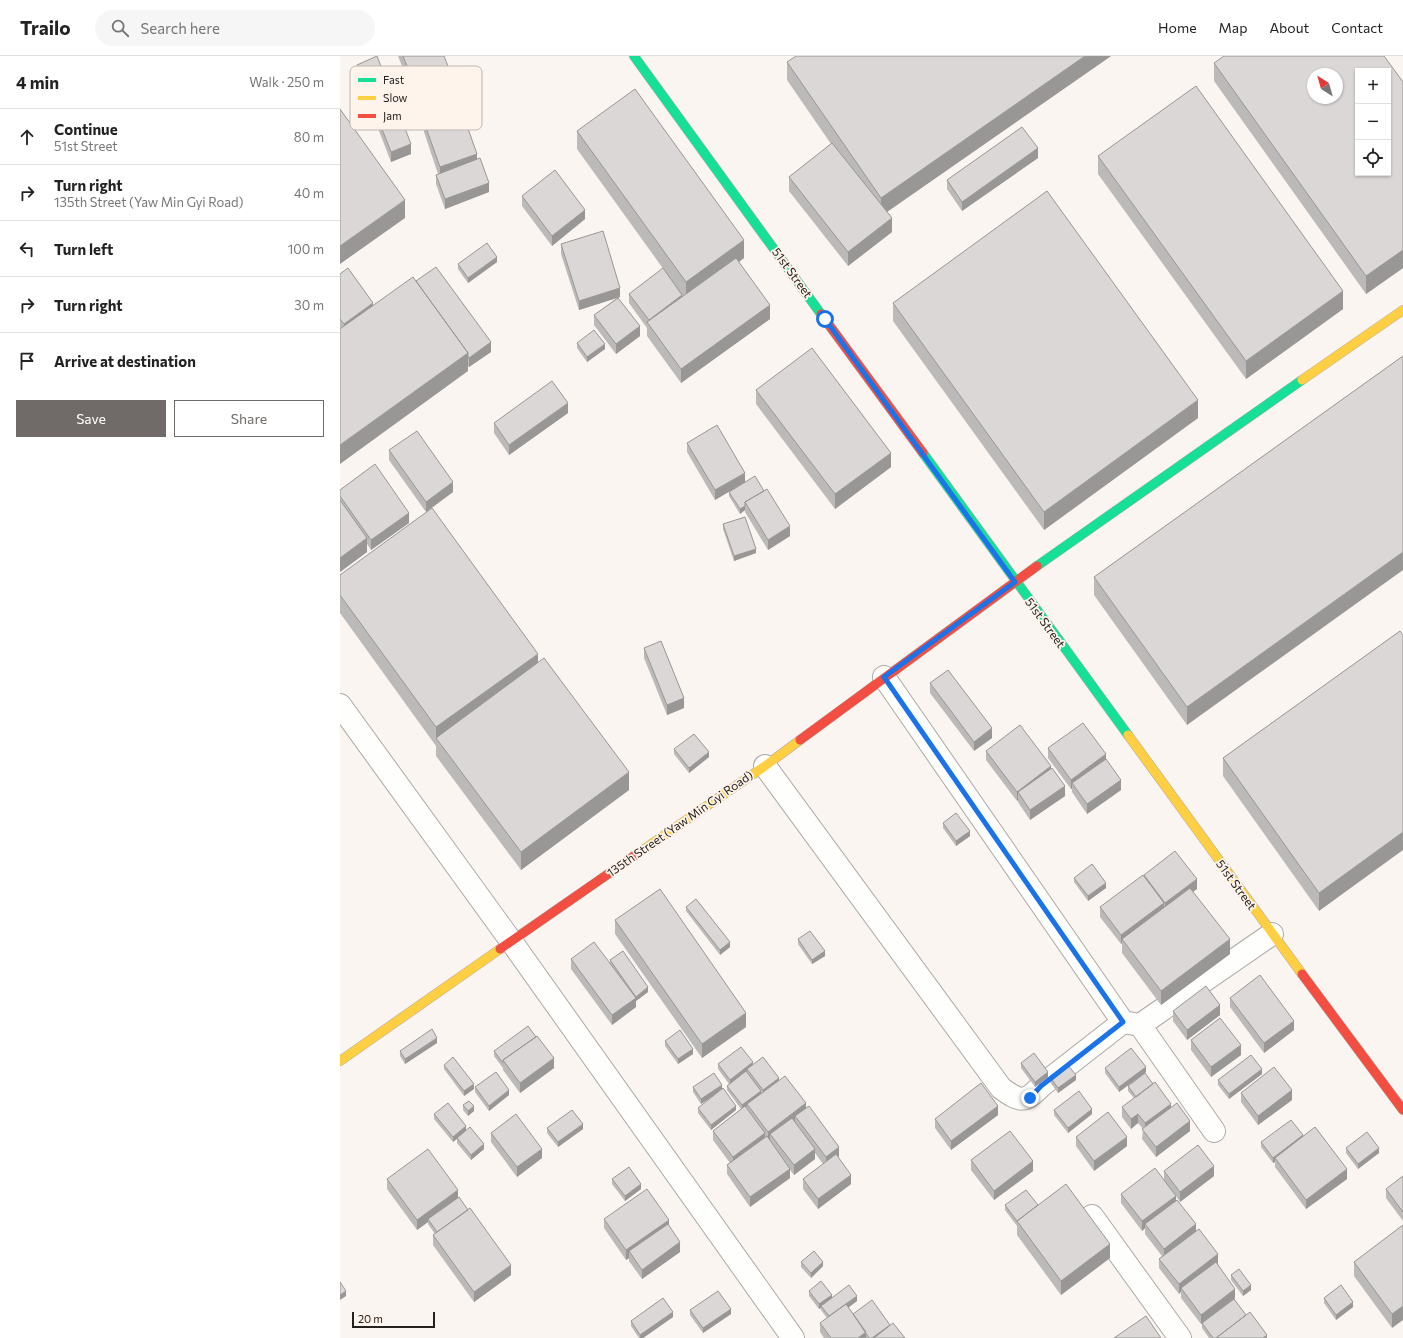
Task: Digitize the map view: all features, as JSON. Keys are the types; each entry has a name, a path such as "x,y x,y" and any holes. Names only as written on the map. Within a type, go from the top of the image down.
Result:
{"street":[{"name":"51st Street","path":"634,56 1015,582 1272,934 1403,1110"},
{"name":"135th Street (Yaw Min Gyi Road)","path":"340,1061 765,766 1015,582 1403,310"},
{"path":"884,677 1131,1024 1214,1131"},
{"path":"340,705 511,941 793,1338"},
{"path":"765,766 1001,1088 1019,1099 1030,1098 1041,1086 1131,1024 1272,934"},
{"path":"1092,1216 1180,1338"}],"building":[{"path":"377,56 381,66 357,66"},
{"path":"403,56 444,56 448,66 407,66"},
{"path":"796,56 1085,56 881,198 787,62"},
{"path":"1224,56 1384,56 1403,82 1403,250 1366,276 1214,63"},
{"path":"1196,86 1343,291 1246,361 1098,156"},
{"path":"635,89 744,240 686,282 577,131"},
{"path":"340,109 350,123 350,130 355,130 405,200 340,246"},
{"path":"1022,127 1038,148 962,202 947,180"},
{"path":"382,130 406,130 411,144 391,152"},
{"path":"427,130 468,130 477,154 440,167"},
{"path":"832,143 892,218 848,252 789,177"},
{"path":"480,158 489,183 445,199 436,175"},
{"path":"555,170 585,210 552,236 522,196"},
{"path":"1047,191 1198,400 1044,512 893,303"},
{"path":"603,231 620,288 579,301 561,244"},
{"path":"487,243 497,257 468,278 458,264"},
{"path":"736,258 770,305 681,369 647,322"},
{"path":"436,267 491,342 469,358 468,353 416,281"},
{"path":"348,268 373,303 344,324 340,319 340,274"},
{"path":"663,268 682,295 649,320 629,294"},
{"path":"413,277 468,353 340,445 340,329"},
{"path":"618,298 640,326 616,344 594,315"},
{"path":"594,330 605,344 587,357 577,343"},
{"path":"812,348 891,453 835,494 756,390"},
{"path":"1403,356 1403,552 1187,707 1094,577"},
{"path":"552,381 568,403 509,445 494,423"},
{"path":"717,425 745,473 715,490 687,443"},
{"path":"417,431 453,482 426,502 389,450"},
{"path":"375,464 409,513 371,540 340,496 340,490"},
{"path":"755,476 764,491 745,502 745,506 740,509 729,492"},
{"path":"767,489 790,526 768,540 745,502"},
{"path":"340,500 367,538 340,558"},
{"path":"432,508 538,654 436,727 340,595 340,575"},
{"path":"745,517 756,549 734,556 723,524"},
{"path":"1400,631 1403,635 1403,832 1319,893 1223,758"},
{"path":"661,641 684,698 667,705 644,648"},
{"path":"544,658 629,772 521,852 436,738"},
{"path":"948,670 992,728 974,742 930,683"},
{"path":"1083,723 1106,754 1071,780 1048,748"},
{"path":"1020,725 1051,766 1017,792 986,751"},
{"path":"694,734 709,752 689,768 674,749"},
{"path":"1106,759 1121,780 1087,804 1072,783"},
{"path":"1052,768 1065,786 1030,810 1018,792"},
{"path":"956,813 970,831 956,841 943,823"},
{"path":"1175,851 1197,879 1165,903 1144,875"},
{"path":"1092,864 1106,883 1088,896 1074,878"},
{"path":"1143,875 1164,903 1121,935 1100,907"},
{"path":"1190,888 1230,939 1161,991 1122,939"},
{"path":"660,889 746,1013 702,1044 615,920"},
{"path":"696,899 730,942 720,950 686,907"},
{"path":"810,931 825,951 812,960 798,939"},
{"path":"594,942 636,998 612,1015 571,959"},
{"path":"623,951 648,987 636,997 610,960"},
{"path":"1260,975 1294,1021 1264,1043 1230,998"},
{"path":"1206,986 1220,1005 1187,1030 1173,1011"},
{"path":"1220,1018 1241,1045 1211,1067 1191,1040"},
{"path":"528,1026 536,1037 503,1060 503,1063 494,1051"},
{"path":"432,1029 437,1038 405,1059 400,1051"},
{"path":"680,1030 693,1049 678,1059 665,1041"},
{"path":"537,1036 554,1058 520,1083 503,1060"},
{"path":"741,1047 753,1062 730,1080 718,1064"},
{"path":"1131,1048 1146,1067 1119,1087 1105,1068"},
{"path":"1034,1053 1048,1072 1035,1082 1021,1063"},
{"path":"1251,1055 1262,1069 1229,1094 1218,1080"},
{"path":"453,1057 474,1084 464,1091 444,1065"},
{"path":"763,1057 779,1078 763,1090 747,1069"},
{"path":"1067,1064 1076,1075 1058,1088 1050,1077"},
{"path":"1274,1067 1292,1090 1258,1116 1241,1093"},
{"path":"746,1071 761,1091 742,1105 727,1086"},
{"path":"496,1072 509,1090 489,1106 475,1087"},
{"path":"714,1073 722,1085 701,1099 693,1087"},
{"path":"1145,1073 1153,1084 1136,1097 1128,1086"},
{"path":"785,1076 806,1103 768,1132 747,1104"},
{"path":"1155,1082 1171,1104 1145,1123 1138,1114 1131,1119 1122,1107"},
{"path":"981,1083 998,1106 951,1141 935,1119"},
{"path":"723,1088 736,1106 711,1125 698,1108"},
{"path":"1079,1091 1092,1109 1068,1128 1054,1110"},
{"path":"469,1101 474,1106 468,1111 463,1105"},
{"path":"448,1103 466,1126 453,1137 434,1114"},
{"path":"1177,1103 1190,1121 1156,1147 1142,1129"},
{"path":"745,1106 765,1133 733,1157 713,1131"},
{"path":"809,1106 839,1147 826,1157 795,1116"},
{"path":"572,1110 583,1124 558,1142 547,1128"},
{"path":"1108,1112 1127,1137 1094,1161 1076,1137"},
{"path":"516,1114 542,1149 517,1167 491,1133"},
{"path":"792,1118 815,1149 794,1165 770,1134"},
{"path":"1291,1120 1303,1135 1273,1158 1261,1142"},
{"path":"470,1127 484,1144 471,1155 457,1138"},
{"path":"1315,1127 1347,1169 1306,1200 1275,1158"},
{"path":"1010,1131 1033,1161 994,1191 971,1160"},
{"path":"1367,1132 1379,1148 1358,1164 1346,1148"},
{"path":"767,1136 790,1169 750,1197 727,1165"},
{"path":"1198,1145 1214,1166 1180,1192 1164,1171"},
{"path":"428,1149 458,1190 417,1220 387,1179"},
{"path":"836,1154 851,1175 818,1199 803,1179"},
{"path":"629,1167 641,1184 625,1196 612,1179"},
{"path":"1155,1168 1176,1196 1142,1221 1121,1194"},
{"path":"1403,1176 1403,1212 1386,1189"},
{"path":"1066,1184 1110,1244 1061,1281 1017,1221"},
{"path":"647,1189 669,1220 626,1250 604,1219"},
{"path":"1026,1190 1038,1205 1017,1221 1005,1205"},
{"path":"459,1197 468,1210 437,1232 428,1219"},
{"path":"1177,1200 1196,1224 1164,1249 1145,1224"},
{"path":"470,1208 511,1265 474,1292 433,1235"},
{"path":"668,1224 680,1242 642,1270 629,1251"},
{"path":"1403,1225 1403,1306 1392,1314 1354,1262"},
{"path":"1199,1229 1218,1254 1179,1284 1159,1259"},
{"path":"814,1251 823,1262 811,1273 801,1262"},
{"path":"1216,1262 1235,1289 1201,1315 1181,1288"},
{"path":"1239,1269 1251,1285 1243,1291 1231,1275"},
{"path":"821,1281 832,1295 819,1304 809,1291"},
{"path":"340,1282 346,1291 340,1295"},
{"path":"849,1285 857,1296 829,1316 821,1306"},
{"path":"1341,1285 1353,1302 1336,1315 1324,1298"},
{"path":"718,1291 731,1309 703,1328 690,1310"},
{"path":"663,1298 673,1312 640,1335 631,1321"},
{"path":"1234,1299 1246,1315 1216,1338 1213,1338 1202,1323"},
{"path":"872,1300 890,1325 872,1338 869,1338 853,1314"},
{"path":"846,1304 866,1332 858,1338 831,1338 820,1323"},
{"path":"1250,1312 1267,1335 1263,1338 1216,1338"},
{"path":"1146,1316 1161,1338 1114,1338"},
{"path":"893,1323 905,1338 874,1338"}],"traffic: fast":[{"path":"634,56 821,314"},
{"path":"1037,566 1302,380"},
{"path":"923,453 1128,735"}],"traffic: slow":[{"path":"1302,380 1403,310"},
{"path":"1128,735 1302,974"},
{"path":"634,856 765,766 800,740"},
{"path":"340,1061 500,949"}],"traffic: jam":[{"path":"821,314 923,453"},
{"path":"800,740 1037,566"},
{"path":"500,949 634,856"},
{"path":"1302,974 1403,1110"}],"route":[{"path":"825,319 1015,582 884,677 1123,1022 1041,1086 1030,1098"}]}
